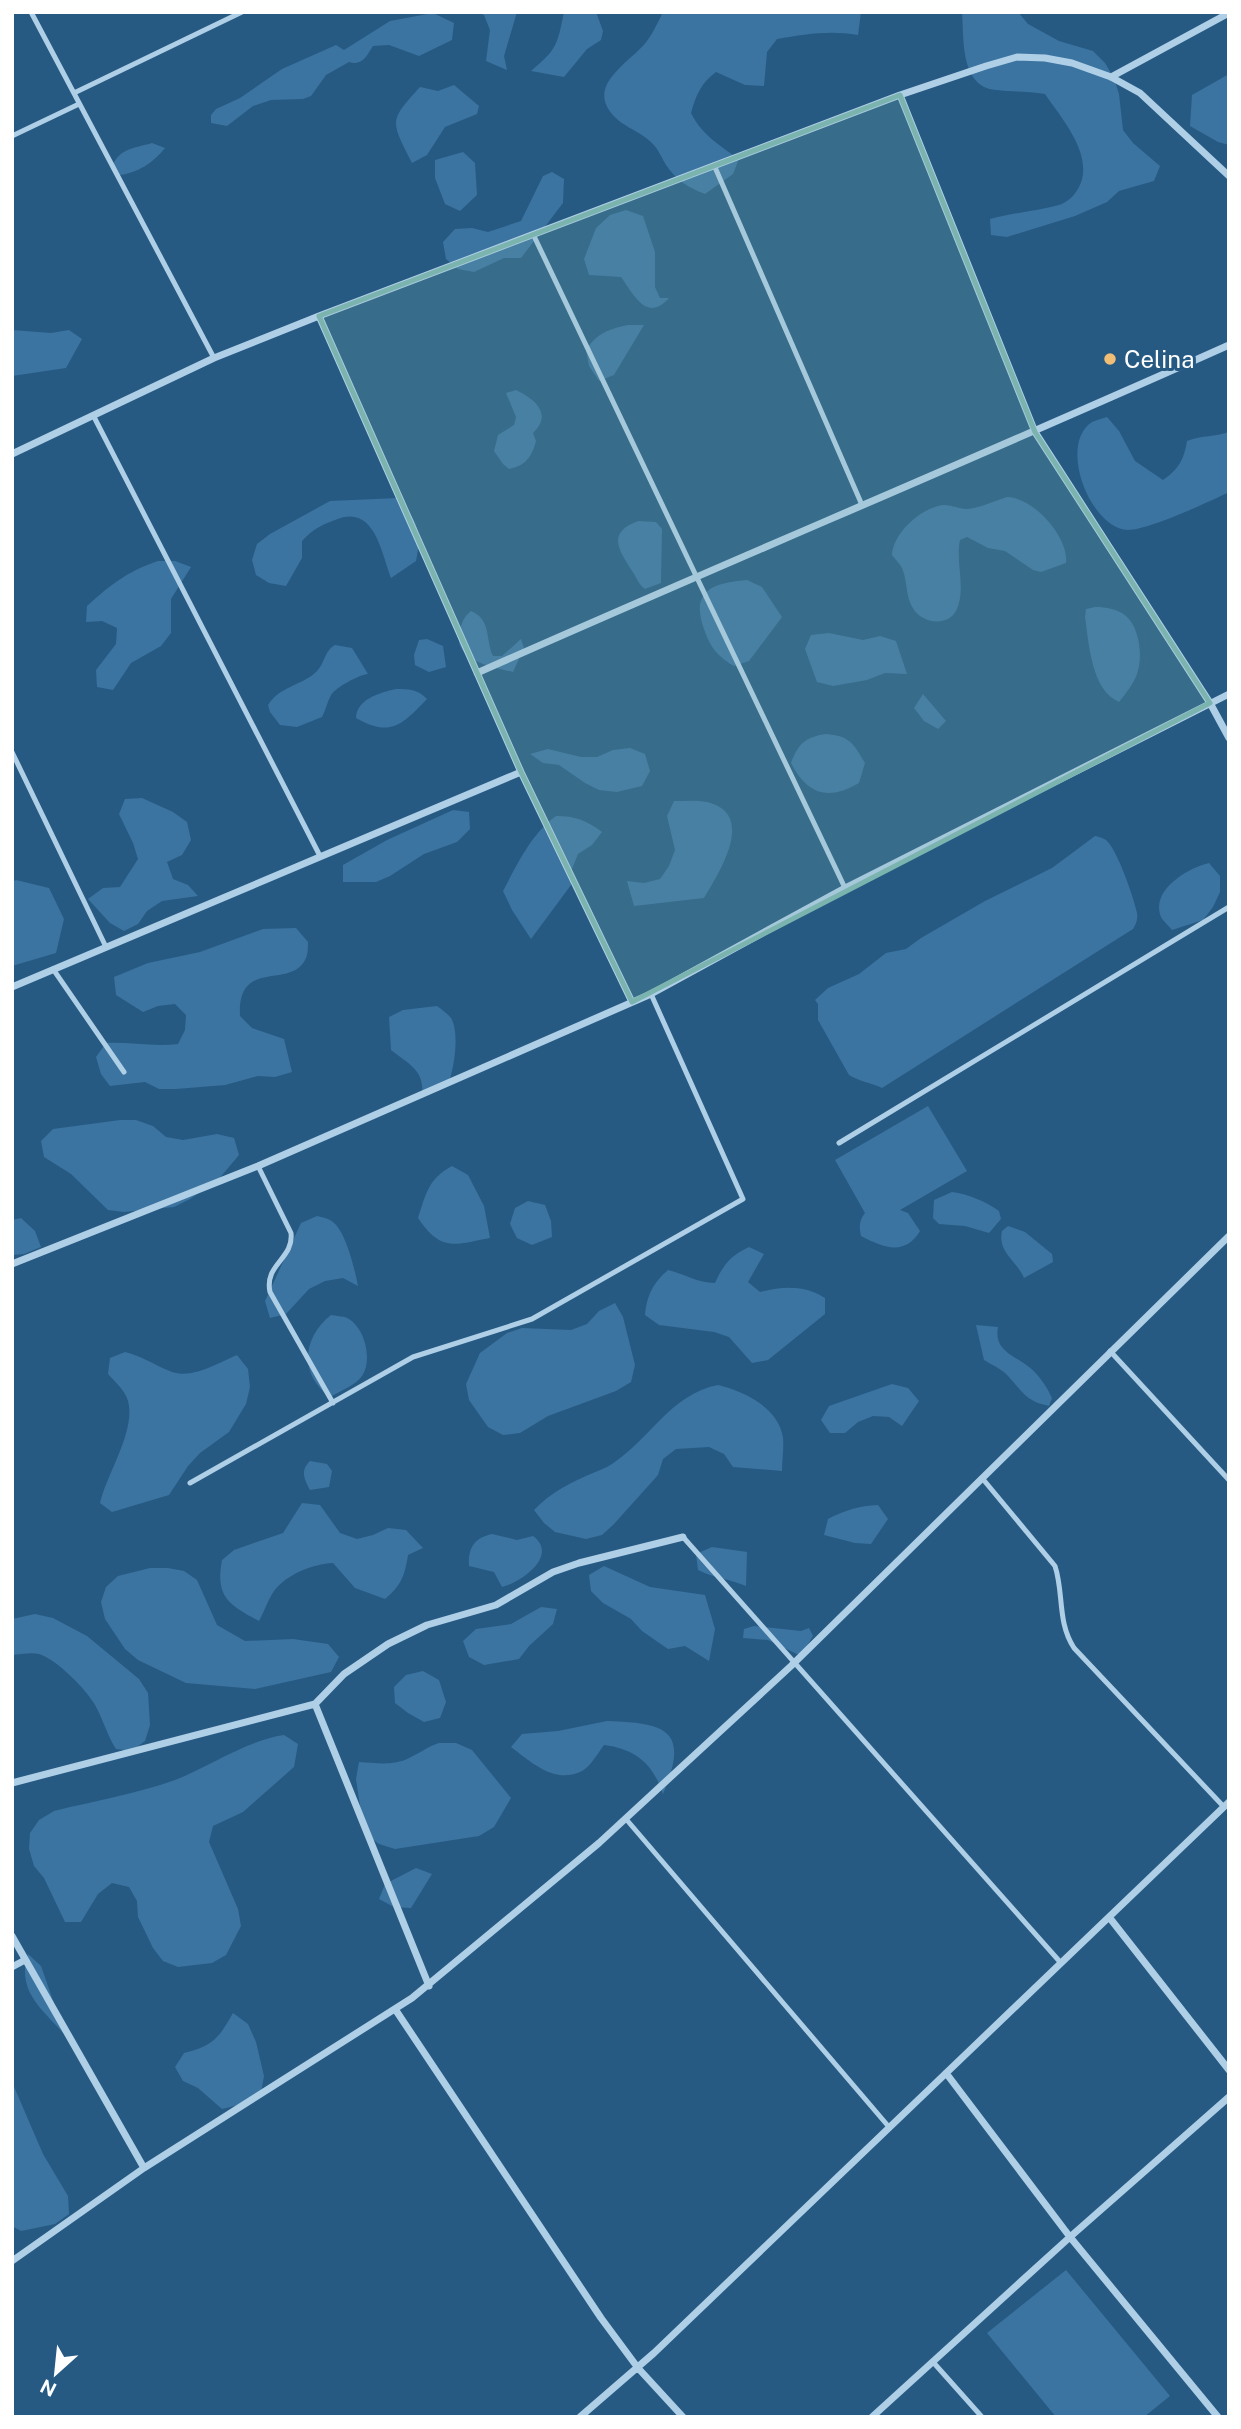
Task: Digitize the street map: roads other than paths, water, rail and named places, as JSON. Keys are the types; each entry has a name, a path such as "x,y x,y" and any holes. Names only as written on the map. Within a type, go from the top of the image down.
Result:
{"street":[{"path":"1111,77 1229,13"},
{"path":"12,454 214,358 319,316 900,95 1017,57 1072,63 1111,77 1140,93 1229,176"},
{"path":"900,95 1035,432 1210,703 1229,738"},
{"path":"319,316 521,772 632,1002"},
{"path":"477,673 696,575 1035,432 1229,345"},
{"path":"12,1264 258,1166 651,994 845,888 1229,694"},
{"path":"12,987 521,772"},
{"path":"12,2260 144,2168 429,1986 626,1819 794,1664 1229,1236"},
{"path":"12,1783 315,1704 344,1674 388,1644 427,1625 496,1605 553,1572 579,1563 683,1537"},
{"path":"315,1704 429,1986"},
{"path":"580,2417 638,2368 1226,1804"},
{"path":"1109,1917 1229,2070"},
{"path":"12,1936 144,2168"},
{"path":"12,1967 24,1960"},
{"path":"395,2010 601,2319 638,2368 683,2417"},
{"path":"946,2073 1070,2236 1218,2417"},
{"path":"872,2417 1070,2236 1229,2096"}],"lane":[{"path":"31,12 214,358"},
{"path":"74,93 242,12"},
{"path":"12,136 79,104"},
{"path":"715,165 862,505"},
{"path":"533,233 845,888"},
{"path":"93,415 320,856"},
{"path":"13,756 106,947"},
{"path":"839,1143 1229,907"},
{"path":"53,969 124,1072"},
{"path":"190,1483 413,1357 532,1320 743,1199 651,994"},
{"path":"258,1166 291,1233 292,1242 270,1275 270,1292 332,1403"},
{"path":"1110,1351 1229,1480"},
{"path":"982,1478 1055,1566 1060,1581 1061,1617 1065,1635 1074,1648 1226,1804"},
{"path":"683,1537 1061,1963"},
{"path":"626,1819 890,2127"},
{"path":"933,2362 982,2417"}],"place":[{"name":"Celina","path":"1110,359"}]}
